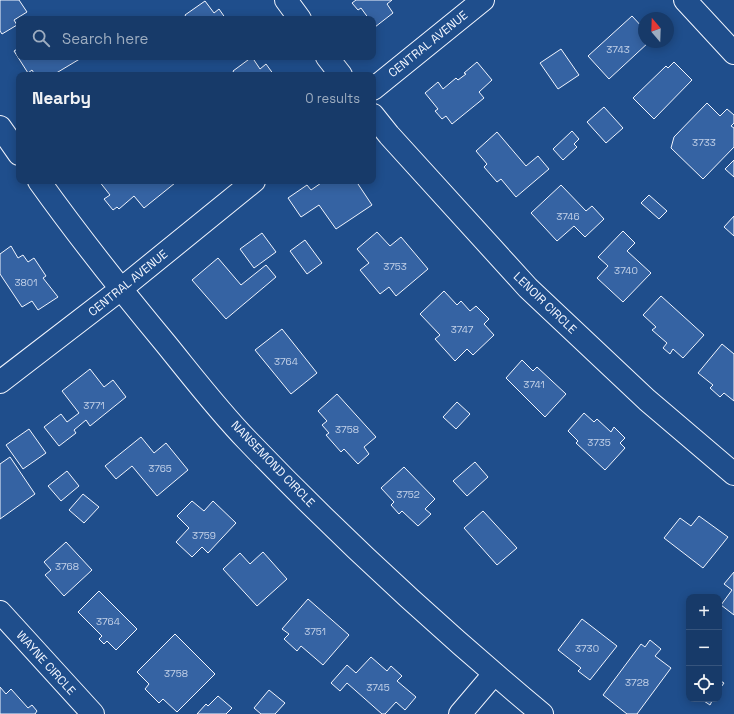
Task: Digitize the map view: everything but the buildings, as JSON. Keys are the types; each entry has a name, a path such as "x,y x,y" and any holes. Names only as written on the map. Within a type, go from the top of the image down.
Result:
{"street":[{"path":"286,0 298,16"},
{"name":"CENTRAL AVENUE","path":"376,87 483,0"},
{"path":"685,0 734,52"},
{"path":"329,60 339,72"},
{"name":"LENOIR CIRCLE","path":"376,119 528,288 647,400 734,474"},
{"path":"0,127 16,150"},
{"name":"NANSEMOND CIRCLE","path":"41,184 121,289 200,386 246,439 362,555 430,618 542,714"},
{"name":"CENTRAL AVENUE","path":"0,382 121,289 250,184"},
{"name":"WAYNE CIRCLE","path":"0,612 93,714"},
{"path":"460,714 494,674"}]}
